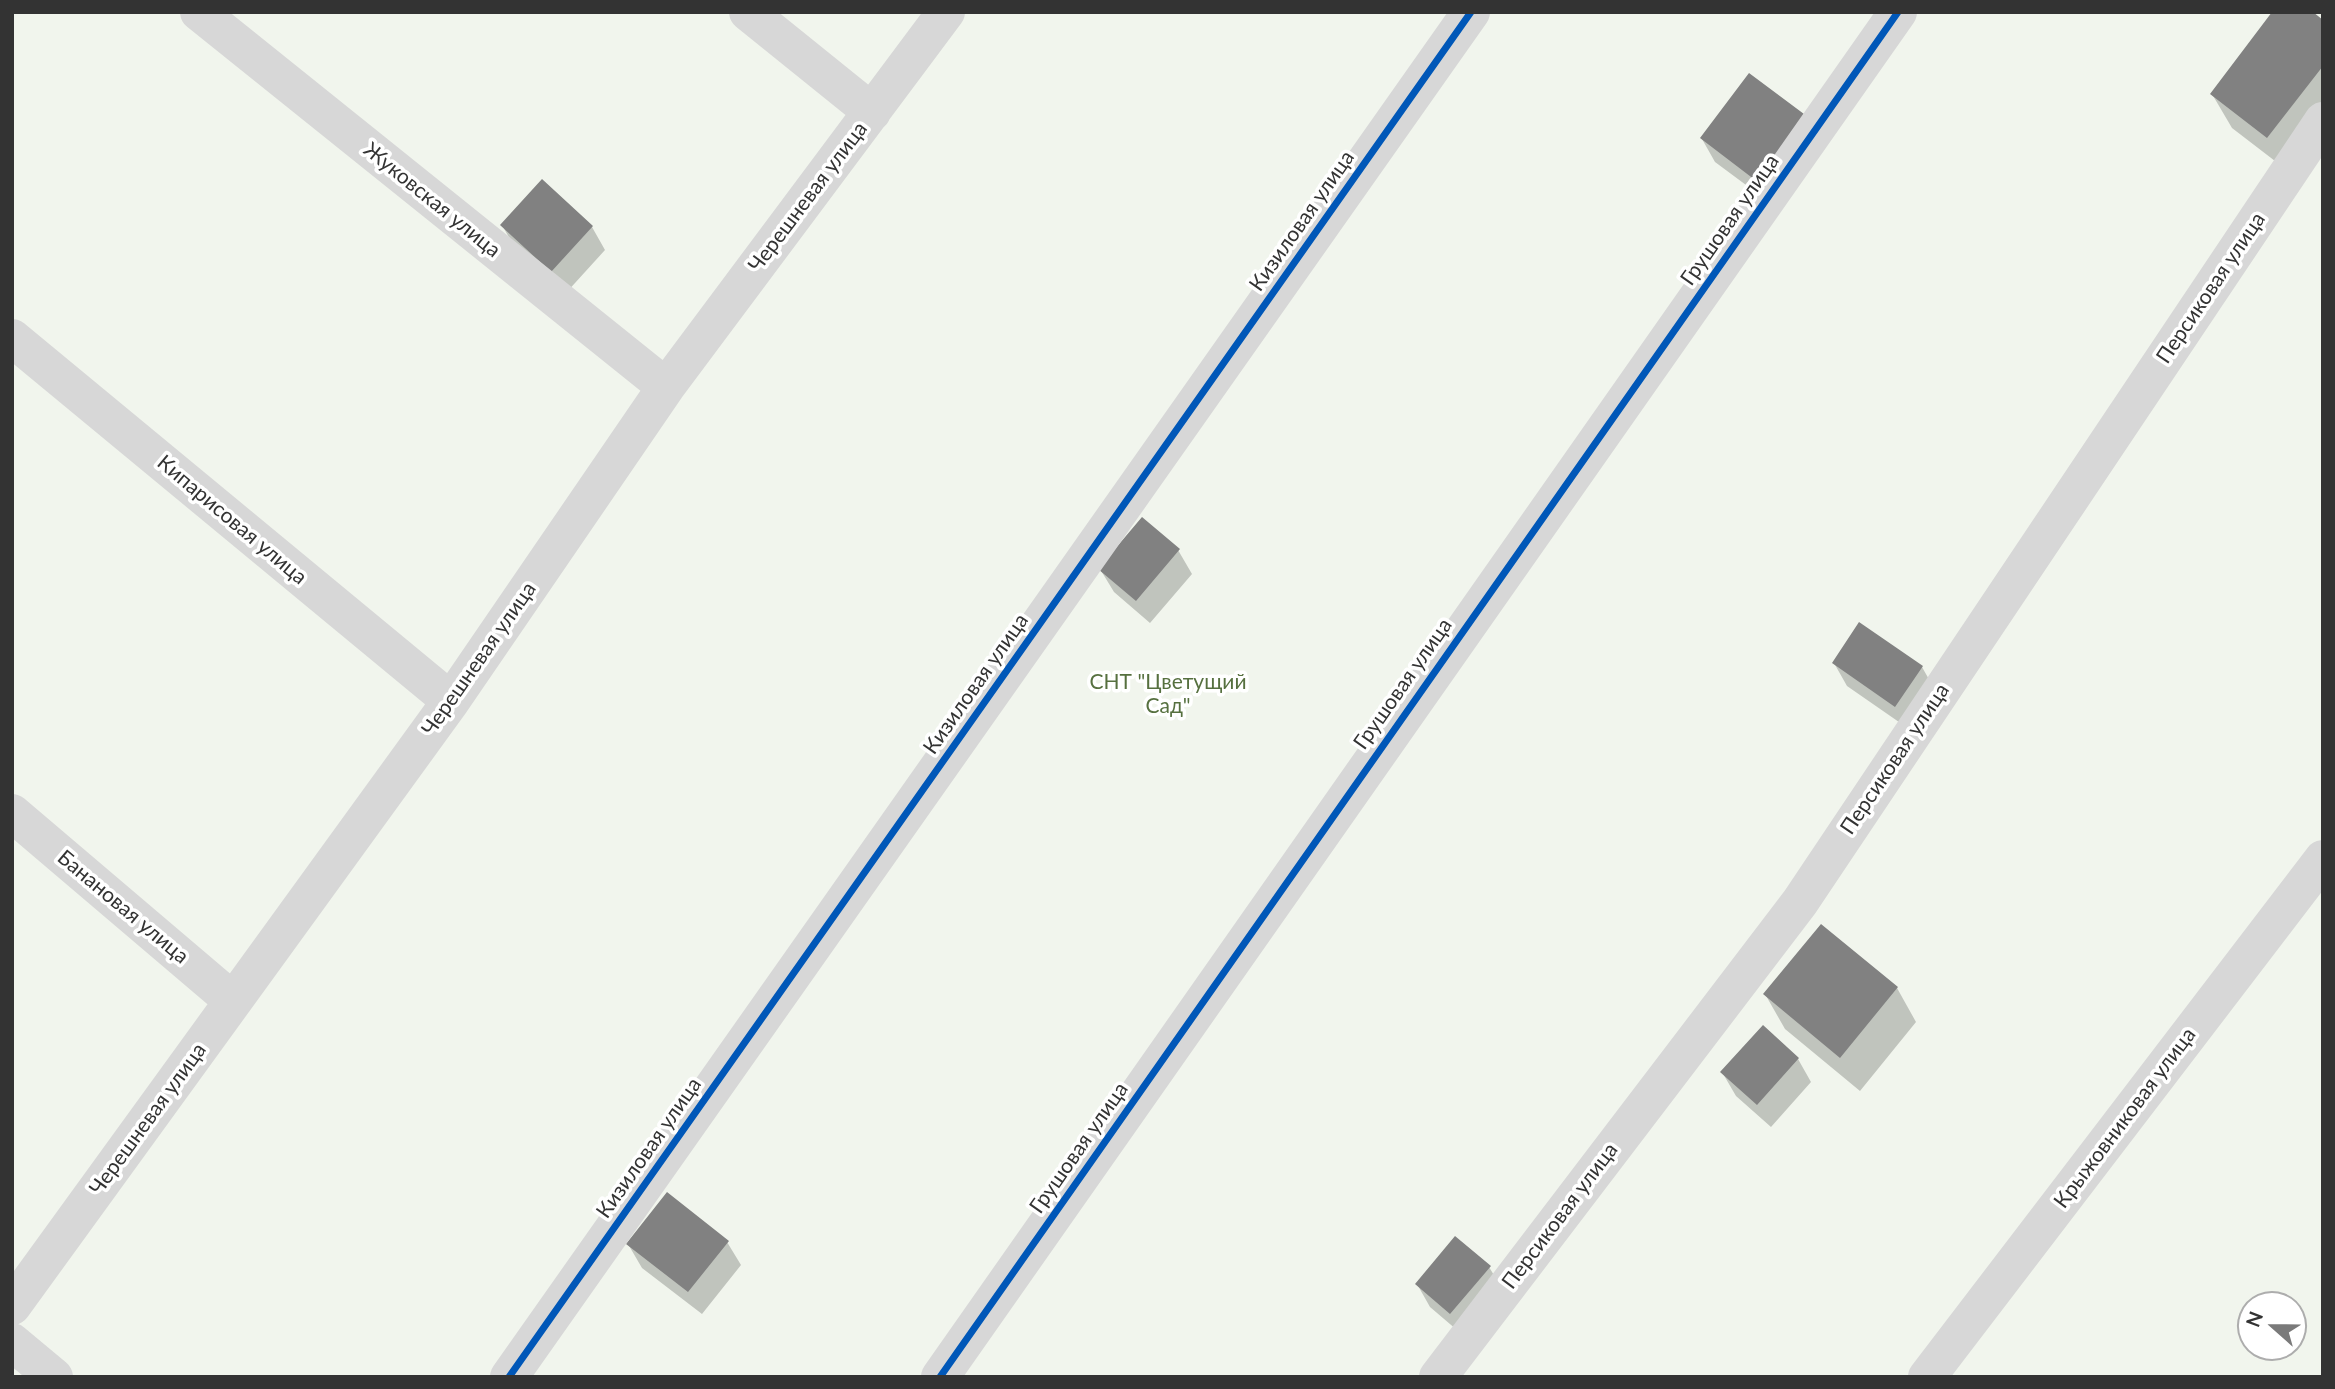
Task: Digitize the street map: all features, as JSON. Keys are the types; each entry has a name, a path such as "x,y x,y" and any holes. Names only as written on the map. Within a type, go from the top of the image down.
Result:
{"street":[{"name":"Жуковская улица","path":"199,12 666,387"},
{"path":"748,12 872,112"},
{"name":"Черешневая улица","path":"12,1306 451,701 666,387 946,12"},
{"name":"Кизиловая улица","path":"509,1377 1471,12"},
{"name":"Грушовая улица","path":"940,1377 1898,12"},
{"name":"Персиковая улица","path":"1438,1377 1800,902 2323,121"},
{"name":"Кипарисовая улица","path":"12,338 451,701"},
{"name":"Банановая улица","path":"12,813 233,1001"},
{"name":"Крыжовниковая улица","path":"1927,1377 2323,859"},
{"path":"12,1342 54,1377"}],"green space":[{"name":"СНТ \"Цветущий Сад\"","path":"12,12 2323,12 2323,1377 12,1377"}],"building":[{"path":"2272,12 2313,12 2323,20 2323,66 2267,138 2210,94"},
{"path":"1749,73 1808,117 1759,183 1700,138"},
{"path":"542,179 593,226 551,272 500,225"},
{"path":"1142,517 1180,549 1136,601 1098,569"},
{"path":"1859,622 1923,666 1895,707 1832,663"},
{"path":"1821,924 1898,987 1840,1058 1763,994"},
{"path":"1763,1025 1799,1058 1757,1105 1720,1072"},
{"path":"667,1192 729,1241 688,1292 626,1244"},
{"path":"1455,1236 1491,1266 1450,1314 1415,1284"}],"cycle path":[{"path":"509,1377 1471,12"},
{"path":"940,1377 1898,12"}]}
